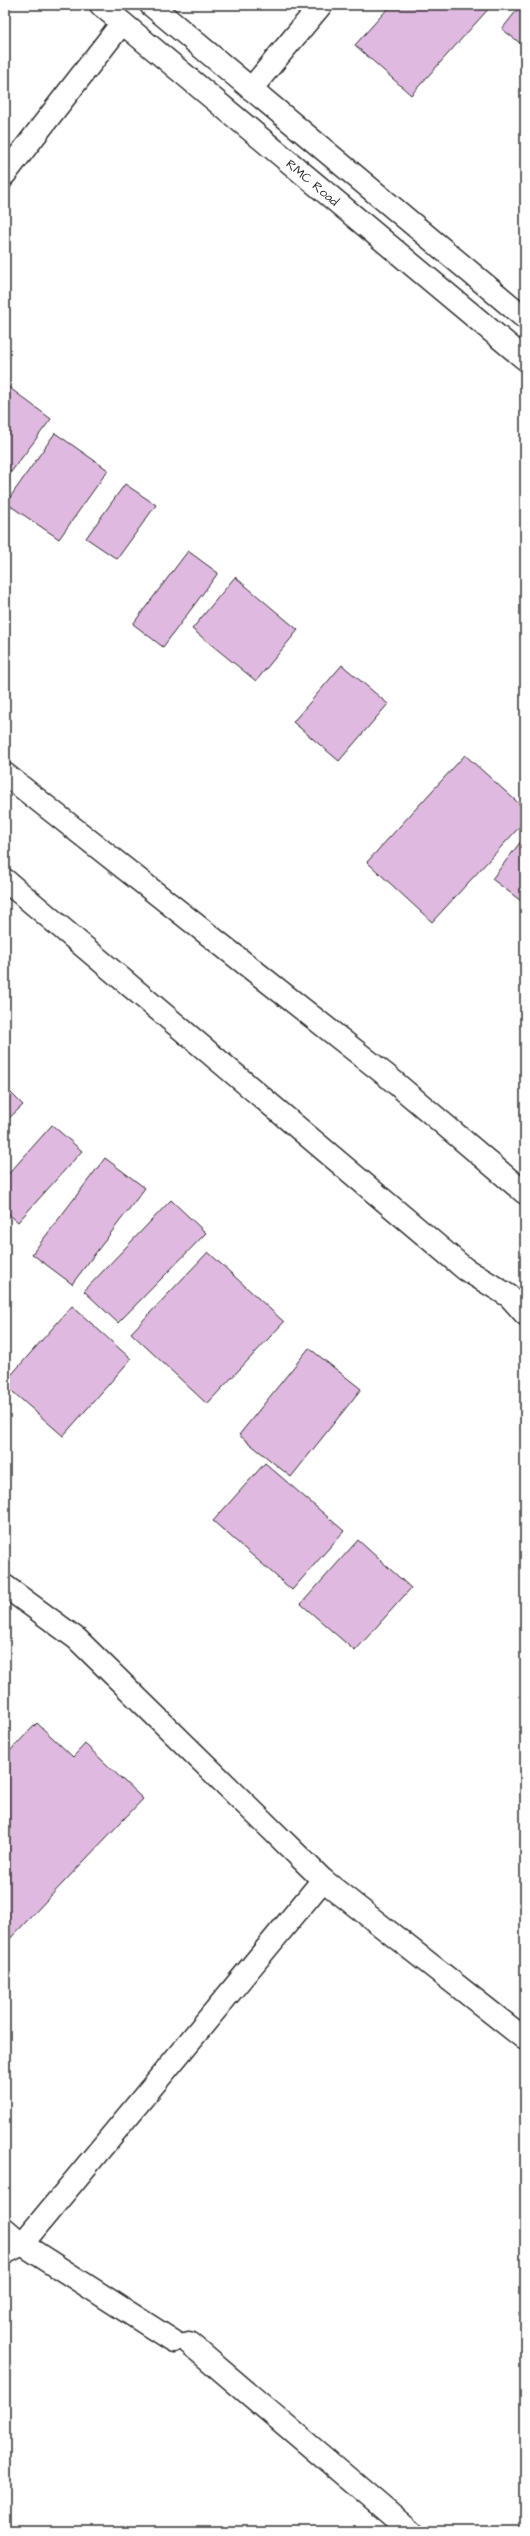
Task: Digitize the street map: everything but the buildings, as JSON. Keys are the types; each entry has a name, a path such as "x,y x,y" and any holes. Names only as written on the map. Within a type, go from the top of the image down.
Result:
{"street":[{"name":"RMC Road","path":"101,5 525,359"},
{"path":"151,5 525,318"},
{"path":"251,90 320,5"},
{"path":"5,174 122,23"},
{"path":"5,774 380,1070 525,1193"},
{"path":"5,880 465,1269 509,1296 525,1314"},
{"path":"5,1586 77,1639 323,1880 525,2039"},
{"path":"13,2249 323,1880"},
{"path":"5,2229 13,2249 181,2342 410,2531"}]}
